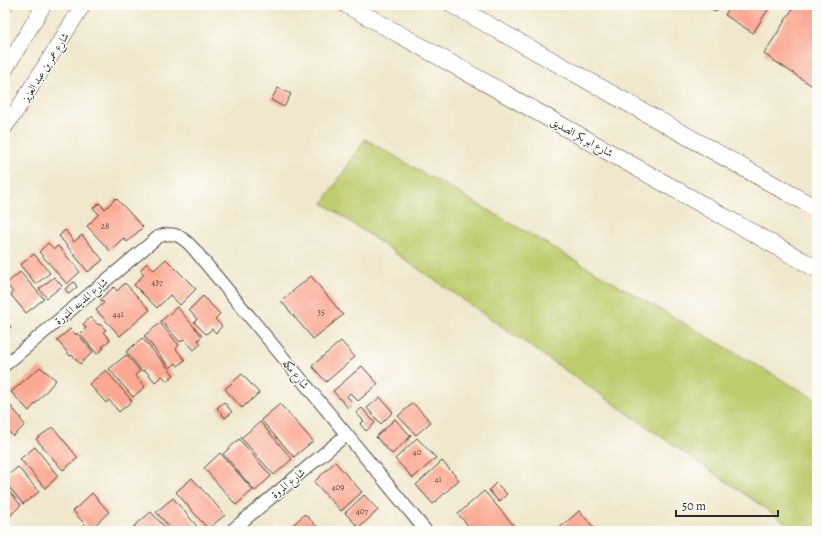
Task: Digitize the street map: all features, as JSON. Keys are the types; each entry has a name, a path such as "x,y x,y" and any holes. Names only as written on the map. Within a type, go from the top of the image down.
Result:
{"main road":[{"name":"شارع ابو بكر الصديق","path":"347,5 817,269"},
{"path":"453,5 817,209"}],"street":[{"path":"5,70 44,5"},
{"name":"شارع عمر بن عبد العزيز","path":"5,127 16,113 83,5"},
{"name":"شارع مكه","path":"158,237 168,234 175,234 187,242 426,531"},
{"name":"شارع المدينه المنورة","path":"5,365 158,237"},
{"name":"شارع المروة","path":"230,531 346,435"}],"green space":[{"path":"5,5 15,5 5,21"},
{"path":"365,139 817,400 817,531 798,531 323,203"}],"building":[{"path":"705,5 721,5 716,12"},
{"path":"731,5 771,5 753,33 725,15"},
{"path":"795,5 817,5 817,89 764,54"},
{"path":"278,88 291,94 284,107 271,100"},
{"path":"116,198 143,227 127,242 123,238 110,251 87,226 99,214 93,208 99,203 105,209"},
{"path":"65,230 74,242 82,235 103,260 88,272 59,236"},
{"path":"48,243 54,249 58,246 80,272 67,284 39,252"},
{"path":"34,254 50,273 36,284 20,265"},
{"path":"166,259 196,289 180,305 170,295 157,308 134,285 144,274 140,270 147,263 154,270"},
{"path":"20,272 44,299 26,313 11,295 13,292 6,284"},
{"path":"311,276 343,315 313,339 281,301"},
{"path":"54,277 62,286 47,298 39,289"},
{"path":"74,282 77,287 69,294 65,289"},
{"path":"125,283 150,310 120,336 96,310 104,303 100,299 114,287 117,291"},
{"path":"203,296 220,314 215,319 222,326 216,333 212,329 206,334 194,322 197,319 189,310"},
{"path":"177,307 202,336 198,340 201,344 194,350 184,339 180,342 161,321"},
{"path":"91,317 98,325 100,324 106,330 103,332 110,340 97,354 80,334 86,328 83,324"},
{"path":"5,320 11,327 5,332"},
{"path":"160,323 179,345 176,349 185,360 178,366 176,363 170,368 144,336"},
{"path":"70,329 76,335 77,333 93,352 80,364 72,355 70,356 57,340"},
{"path":"142,338 174,375 167,381 162,376 155,382 145,370 142,371 126,352"},
{"path":"341,341 355,357 326,382 312,366"},
{"path":"126,355 140,371 135,375 145,387 133,397 109,369"},
{"path":"362,366 378,384 358,401 350,393 347,396 353,403 348,408 333,391"},
{"path":"40,367 56,380 29,411 11,392"},
{"path":"106,370 132,401 119,412 109,400 106,403 89,384"},
{"path":"242,374 259,393 242,408 225,389"},
{"path":"380,397 393,412 381,424 367,408"},
{"path":"224,402 232,412 225,418 217,408"},
{"path":"8,403 25,425 13,436 5,428 5,405"},
{"path":"413,403 431,422 416,435 398,416"},
{"path":"280,404 313,441 294,457 261,420"},
{"path":"362,408 375,423 366,431 360,424 364,421 356,413"},
{"path":"395,419 411,436 392,454 376,437"},
{"path":"260,422 292,459 274,475 241,438"},
{"path":"53,427 78,458 63,470 36,439"},
{"path":"417,438 436,458 413,478 395,459"},
{"path":"239,439 271,476 255,491 223,454"},
{"path":"35,447 58,476 45,488 20,459"},
{"path":"220,453 253,490 236,505 204,468"},
{"path":"442,461 459,480 433,504 416,485"},
{"path":"335,462 362,492 341,511 314,482"},
{"path":"18,467 39,492 23,504 5,482 5,478"},
{"path":"192,478 225,515 208,529 176,492"},
{"path":"496,483 507,494 499,502 489,490"},
{"path":"5,487 21,505 8,518 5,514"},
{"path":"484,491 517,529 514,531 473,531 458,514"},
{"path":"92,493 109,512 90,530 73,511"},
{"path":"364,495 378,510 359,528 345,513"},
{"path":"173,498 201,531 173,531 156,512"},
{"path":"579,511 597,531 556,531"},
{"path":"151,512 168,531 139,531 134,526"},
{"path":"305,514 319,529 316,531 291,531 288,529"},
{"path":"387,526 392,531 382,531"},
{"path":"134,527 138,531 129,531"}]}
